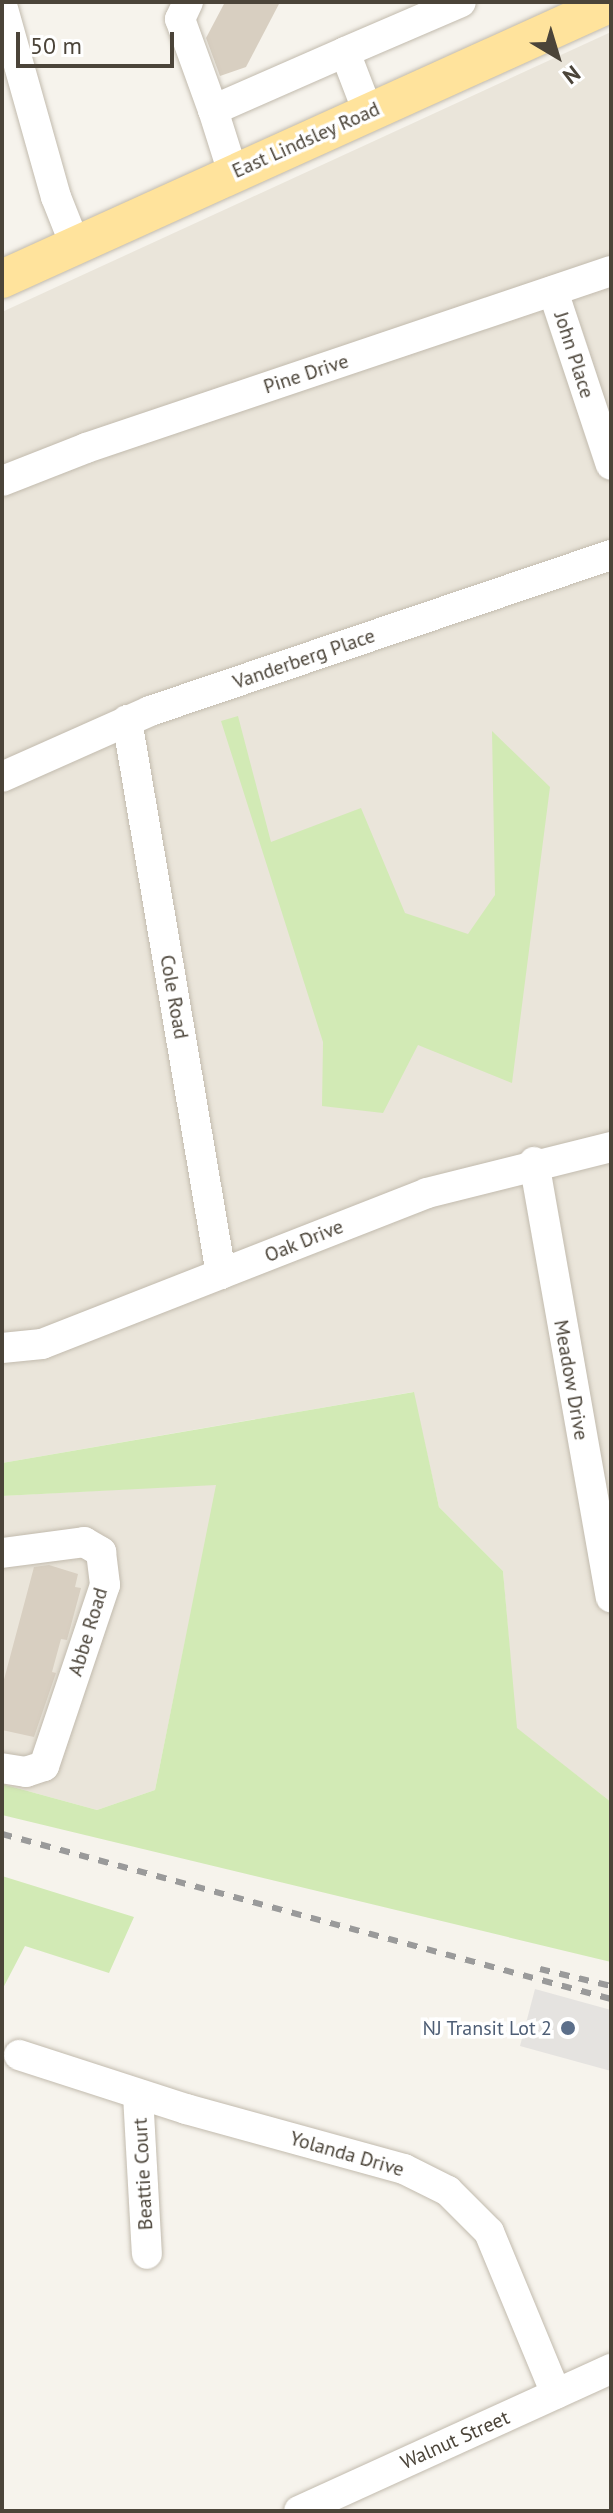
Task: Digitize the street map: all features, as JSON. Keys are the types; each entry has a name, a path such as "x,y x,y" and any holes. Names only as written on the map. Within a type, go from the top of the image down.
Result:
{"main road":[{"name":"East Lindsley Road","path":"2,279 611,3"}],"street":[{"path":"188,2 180,19 233,173"},
{"path":"213,110 461,2"},
{"path":"2,5 56,197 75,245"},
{"path":"345,52 368,112"},
{"name":"Pine Drive","path":"2,481 86,448 611,271"},
{"name":"John Place","path":"553,291 611,465"},
{"name":"Vanderberg Place","path":"2,777 127,720 611,555"},
{"name":"Cole Road","path":"127,720 221,1274"},
{"name":"Oak Drive","path":"2,1348 42,1344 427,1193 534,1162 611,1147"},
{"name":"Meadow Drive","path":"534,1162 611,1597"},
{"name":"Abbe Road","path":"2,1553 84,1542 101,1552 105,1585 44,1766 26,1772 2,1768"},
{"name":"Yolanda Drive","path":"19,2055 138,2095 394,2166 448,2191 489,2232 556,2394"},
{"name":"Beattie Court","path":"138,2095 147,2254"},
{"name":"Walnut Street","path":"299,2511 611,2369"}],"shaded area":[{"path":"611,32 611,1802 516,1728 503,1571 439,1507 413,1392 2,1463 2,312"},
{"path":"217,1484 155,1790 97,1810 2,1784 2,1496"},
{"name":"NJ Transit Lot 2","path":"535,1989 611,2010 611,2071 520,2046"}],"green space":[{"path":"238,716 271,842 361,808 405,913 468,934 495,895 492,731 550,787 512,1083 418,1045 383,1113 322,1106 323,1042 221,721"},
{"path":"414,1392 439,1507 503,1571 517,1728 611,1802 611,1962 2,1815 2,1784 97,1810 155,1790 216,1485 2,1496 2,1463"},
{"path":"2,1876 134,1917 109,1973 25,1946 2,1990"}],"building":[{"path":"225,2 280,2 246,67 220,76 206,38"},
{"path":"49,1565 78,1574 75,1587 81,1588 67,1640 61,1639 52,1672 56,1673 34,1737 2,1730 2,1687 34,1567"}],"railway":[{"path":"2,1834 611,1999"},
{"path":"540,1969 611,1986"}],"place":[{"name":"NJ Transit Lot 2","path":"568,2028"}]}
